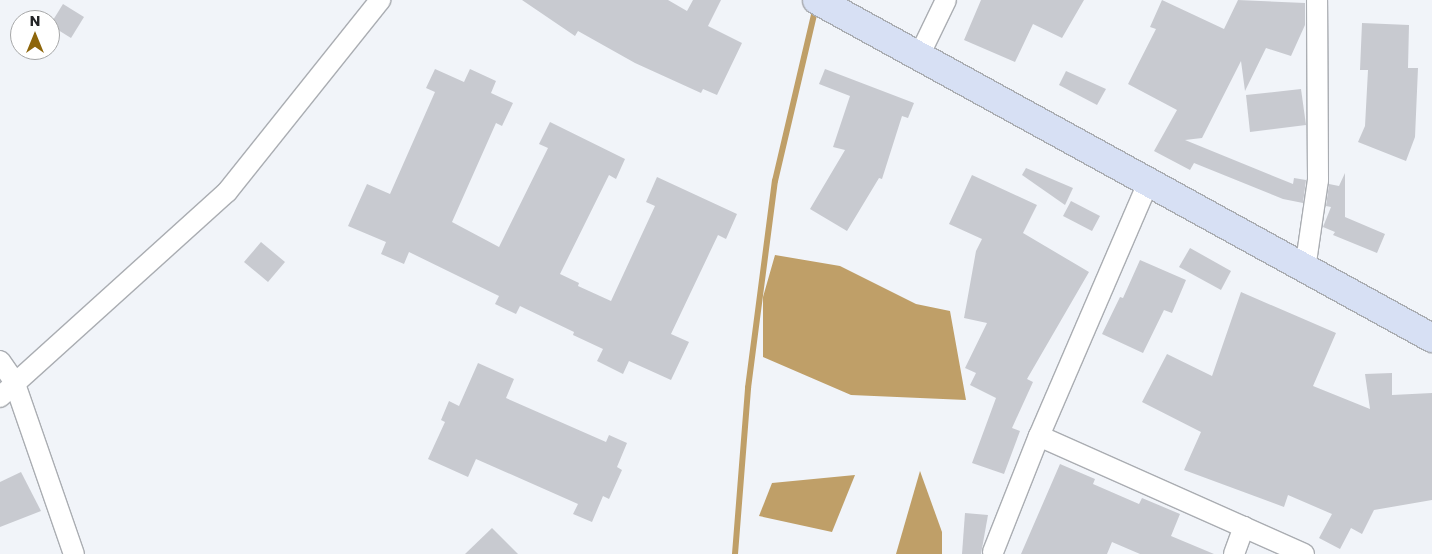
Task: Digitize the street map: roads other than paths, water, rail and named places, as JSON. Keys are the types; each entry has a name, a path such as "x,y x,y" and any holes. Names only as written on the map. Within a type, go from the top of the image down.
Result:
{"main road":[{"path":"817,0 918,58 1432,338"}],"street":[{"path":"0,397 14,381 226,192 380,0"},
{"path":"918,58 946,0"},
{"path":"1305,269 1318,180 1317,0"},
{"path":"993,552 1039,436 1148,183"},
{"path":"0,361 14,381 74,554"},
{"path":"1039,436 1304,554"},
{"path":"1234,554 1244,527"}],"waterway":[{"path":"735,554 748,388 775,181 816,6"}]}
